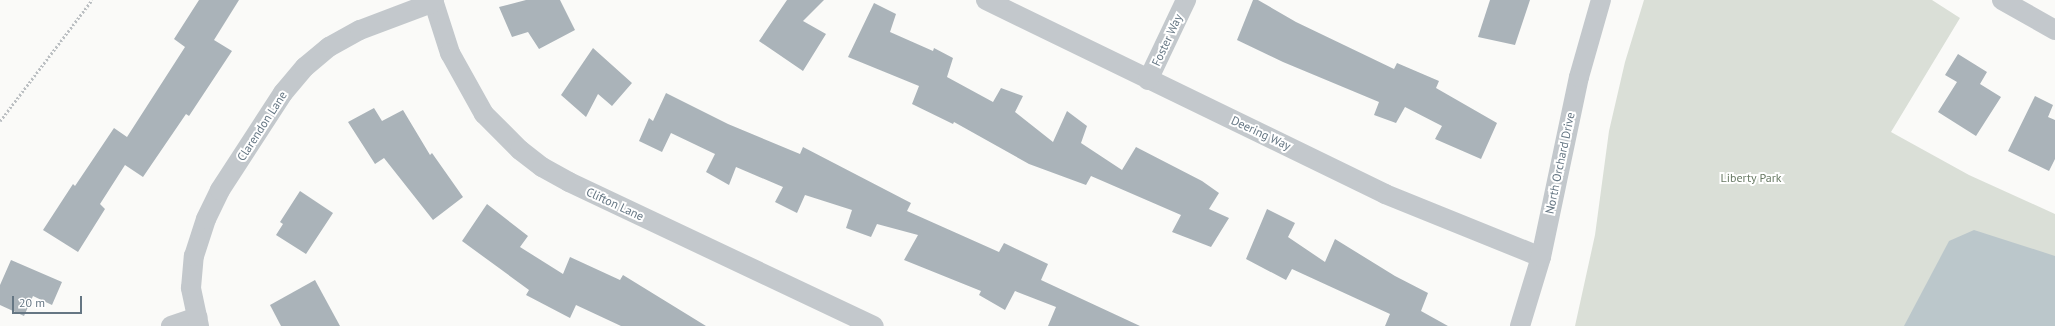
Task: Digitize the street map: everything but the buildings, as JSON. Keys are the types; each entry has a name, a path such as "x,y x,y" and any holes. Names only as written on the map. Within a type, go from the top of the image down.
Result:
{"street":[{"name":"Deering Way","path":"986,0 1385,194 1541,257"},
{"name":"Foster Way","path":"1148,80 1186,0"},
{"name":"North Orchard Drive","path":"1520,326 1541,257 1579,77 1601,0"},
{"path":"2002,0 2055,30"},
{"name":"Clarendon Lane","path":"198,321 191,288 194,256 206,219 220,190 283,93 305,67 329,47 360,30 434,1"},
{"name":"Clifton Lane","path":"434,1 450,53 484,114 520,150 536,162 569,182 874,326"},
{"path":"171,326 198,321"}],"path":[{"path":"0,121 92,0"}],"green space":[{"name":"Liberty Park","path":"1644,0 1932,0 1960,18 1891,132 1969,175 2055,214 2055,326 1575,326 1595,235 1609,131 1625,62"}],"shaded area":[{"path":"1974,230 2055,256 2055,326 1904,326 1949,241"}]}
